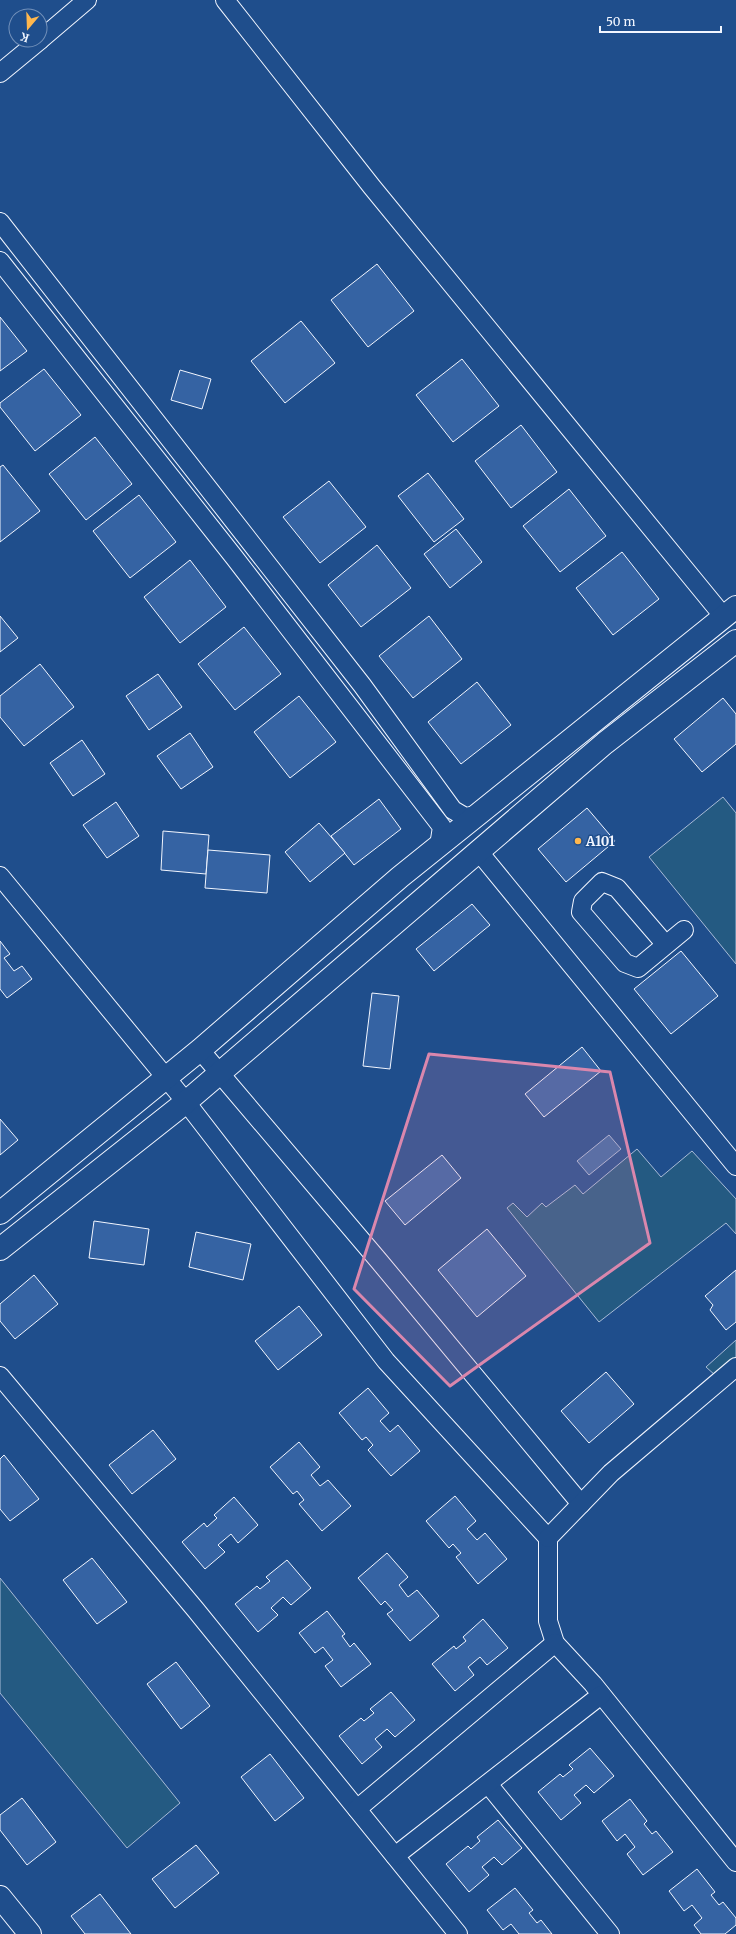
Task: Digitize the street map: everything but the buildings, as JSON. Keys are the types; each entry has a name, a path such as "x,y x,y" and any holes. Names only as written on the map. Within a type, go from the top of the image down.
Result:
{"main road":[{"path":"0,1213 200,1050 400,877 730,612"},
{"path":"0,1248 220,1074 605,743 736,640"},
{"path":"0,1896 30,1934"}],"street":[{"path":"48,33 87,0"},
{"path":"225,0 372,187 730,612"},
{"path":"0,73 30,48"},
{"path":"0,222 362,685 453,810 465,817 477,815"},
{"path":"0,261 234,557 442,827 439,846"},
{"path":"479,852 736,1166"},
{"path":"0,876 186,1102 386,1361 548,1538 548,1621 555,1643 601,1695 736,1862"},
{"path":"666,945 618,888 602,882 583,900 581,912 628,965 638,968 666,945 684,930"},
{"path":"200,1050 379,1260 581,1504"},
{"path":"548,1538 611,1473 736,1367"},
{"path":"0,1376 195,1609 458,1934"},
{"path":"357,1809 555,1643"},
{"path":"395,1856 601,1695"},
{"path":"488,1784 610,1934"}],"highlighted area":[{"path":"429,1054 610,1072 650,1243 450,1386 354,1289"}],"shaded area":[{"path":"723,797 736,813 736,964 649,857"},
{"path":"609,1135 621,1149 589,1175 577,1161"},
{"path":"637,1149 661,1177 692,1151 736,1199 736,1234 726,1223 599,1322 507,1208 513,1203 527,1217 542,1203 546,1207 575,1185 583,1194"},
{"path":"736,1340 736,1357 715,1375 706,1367"},
{"path":"0,1578 180,1803 127,1848 0,1693"}],"place":[{"name":"A101","path":"578,841"}]}
